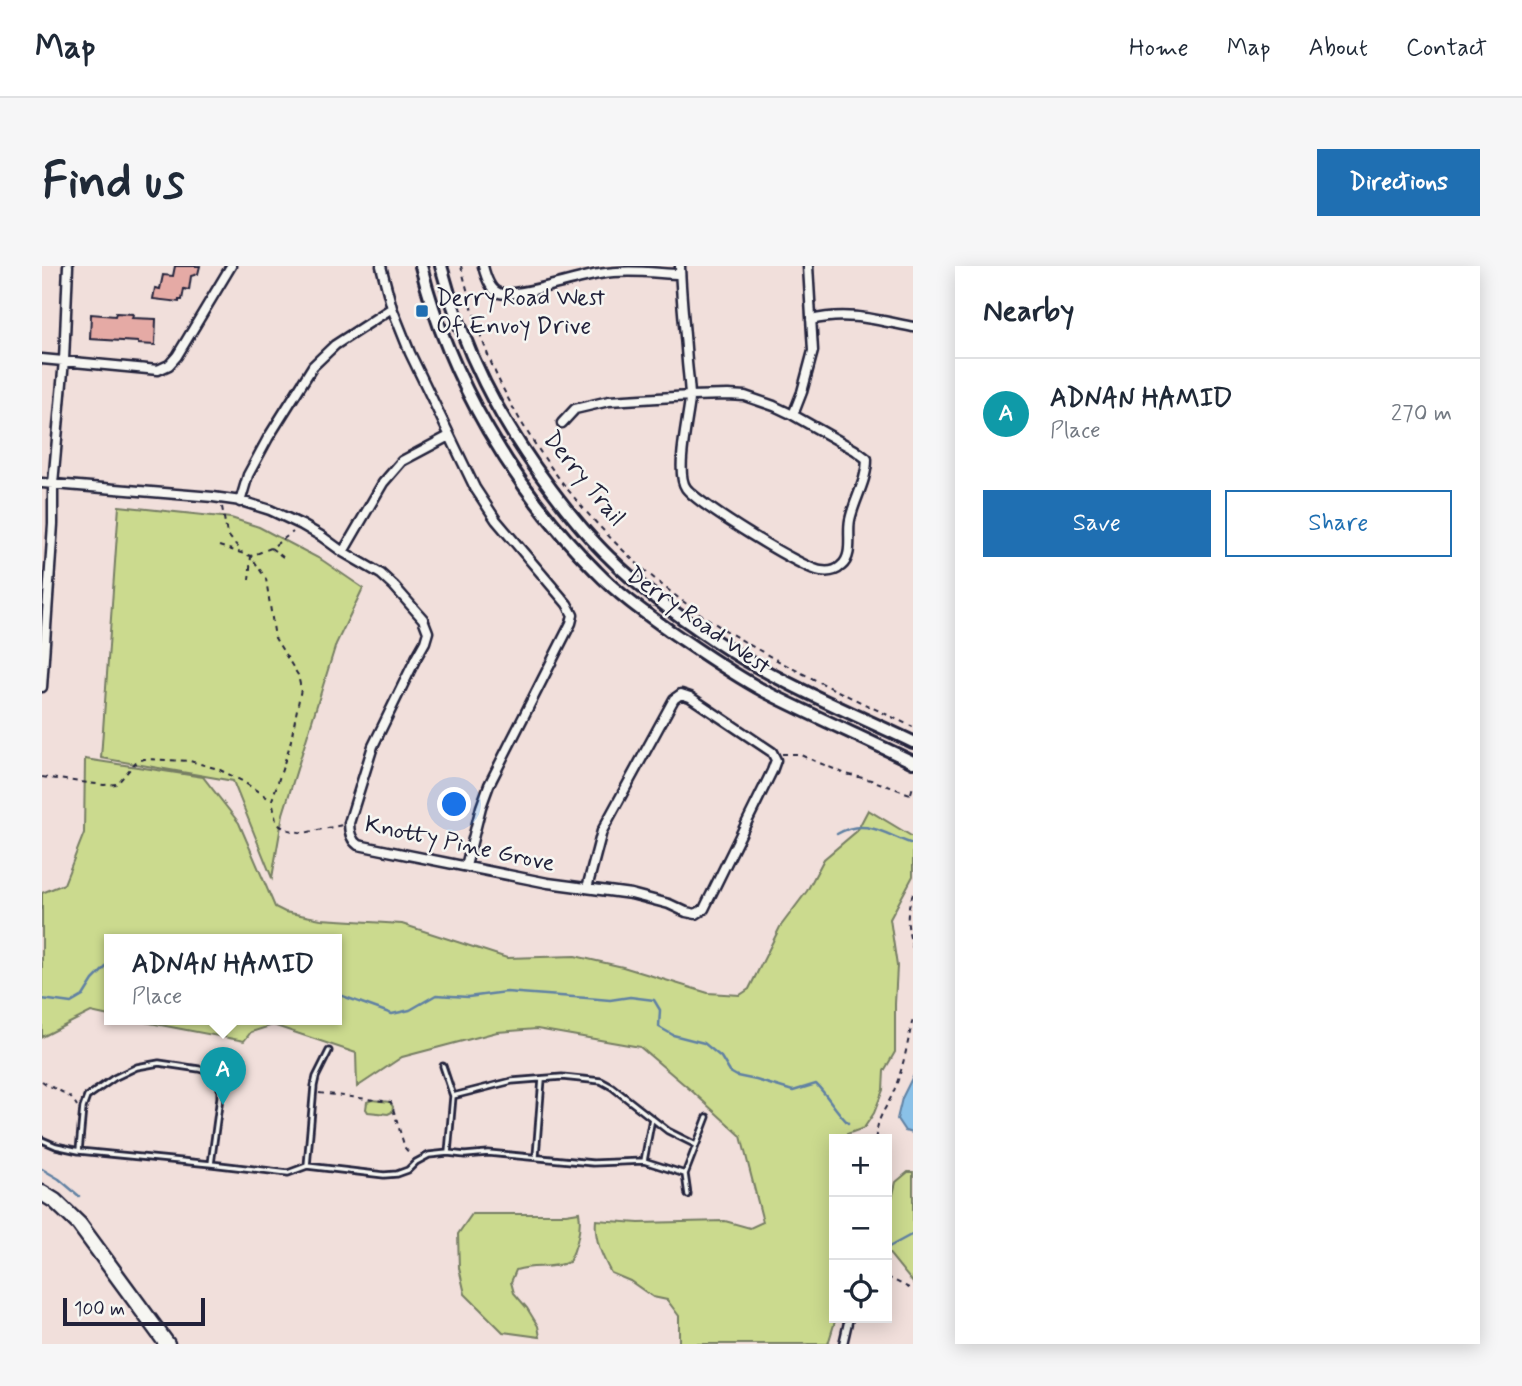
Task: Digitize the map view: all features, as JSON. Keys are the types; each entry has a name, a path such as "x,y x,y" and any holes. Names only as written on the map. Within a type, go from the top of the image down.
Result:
{"highway":[{"path":"42,1193 55,1201 79,1224 167,1344"}],"main road":[{"name":"Derry Road West","path":"421,266 448,347 475,408 510,467 562,534 597,572 648,615 700,652 763,690 913,762"},
{"name":"Derry Road West","path":"441,266 466,342 491,399 526,457 574,519 609,558 648,592 715,641 777,677 913,742"}],"street":[{"path":"42,687 44,605 53,524 53,484 64,360 68,266"},
{"path":"42,359 158,370 164,368 177,356 231,266"},
{"path":"380,266 392,308 410,353 475,488 496,520 567,604 573,615 489,785 466,866"},
{"path":"483,266 485,277 499,293 518,293 600,273 680,270 690,396 681,472 685,487 706,505 779,552 810,568 831,572 846,561 850,521 867,469 867,459 793,415 746,396 690,396 609,401 575,409 562,423"},
{"path":"793,415 813,351 808,266"},
{"path":"240,502 248,475 313,366 335,345 392,308"},
{"path":"811,320 830,315 854,315 913,327"},
{"path":"343,552 383,483 402,461 449,436"},
{"name":"Knotty Pine Grove","path":"42,483 222,499 270,510 302,525 381,574 423,619 428,632 425,642 373,746 349,823 351,836 358,845 548,883 631,894 696,914 704,909 772,771 776,760 774,755"},
{"path":"587,888 602,831 674,699 681,694 690,697 768,748 774,755"},
{"path":"843,1344 848,1323"}],"lane":[{"path":"307,1166 316,1077 329,1051"},
{"path":"79,1151 87,1097 114,1078 137,1068 159,1063 209,1072 217,1080 220,1097 211,1164"},
{"path":"443,1066 453,1096 447,1153"},
{"path":"453,1096 512,1081 562,1077 601,1081 668,1131 696,1145"},
{"path":"536,1156 542,1079"},
{"path":"688,1195 685,1174 707,1117"},
{"path":"644,1161 652,1118"},
{"path":"42,1140 79,1151 288,1173 307,1166 384,1175 397,1174 429,1156 488,1153 593,1163 644,1161 685,1174"}],"path":[{"name":"Derry Trail","path":"461,266 477,326 495,371 517,414 535,444 599,525 633,559 709,620 784,664 912,726"},
{"path":"222,499 227,534 242,553"},
{"path":"251,556 271,548 302,525"},
{"path":"219,545 251,556 266,579 275,638 298,675 301,689 290,746 272,800 276,821 280,827 304,833 349,823"},
{"path":"271,548 287,560"},
{"path":"248,580 251,556"},
{"path":"774,755 798,754 846,774 912,794 913,786"},
{"path":"42,777 117,785 136,762 144,759 190,761 218,769 272,800"},
{"path":"913,894 907,917 913,949"},
{"path":"877,1134 876,1127 894,1090 904,1060 913,1018"},
{"path":"42,1081 72,1096 83,1115"},
{"path":"313,1093 391,1101 405,1148 416,1162"},
{"path":"892,1280 913,1290"}],"green space":[{"path":"119,506 231,518 259,527 322,560 363,588 336,644 283,814 272,878 233,781 101,758"},
{"path":"85,759 203,777 239,823 275,907 285,912 321,919 402,924 507,958 575,956 623,967 708,993 740,995 749,989 780,927 807,891 824,859 857,831 868,810 913,837 913,876 890,919 897,966 895,1052 884,1071 883,1090 874,1113 864,1128 847,1134 829,1134 829,1323 834,1323 828,1344 679,1344 679,1316 667,1300 653,1297 630,1281 611,1273 597,1241 596,1220 639,1223 725,1221 750,1228 763,1222 741,1136 640,1047 537,1029 497,1032 402,1057 357,1087 356,1053 273,1025 342,1025 342,934 104,934 104,1015 91,1012 42,1037 42,893 64,884 84,833"},
{"path":"160,1025 273,1025 251,1032 244,1041"},
{"path":"367,1102 390,1102 392,1112 368,1112"},
{"path":"908,1172 913,1172 913,1283 892,1257 892,1198 896,1182"},
{"path":"579,1212 578,1238 569,1262 516,1270 511,1282 514,1293 538,1326 540,1337 503,1332 465,1294 459,1268 458,1234 472,1214"}],"water":[{"path":"913,1076 913,1133 905,1131 897,1119 902,1098"}],"building":[{"path":"175,266 200,266 198,274 191,276 189,290 184,289 182,300 179,302 153,299 155,288 160,289 163,275 173,276"},
{"path":"116,313 133,314 132,318 156,319 155,345 90,339 91,314 115,316"}],"waterway":[{"path":"837,834 847,829 866,827 913,844"},
{"path":"42,999 71,1003 83,996 104,969"},
{"path":"342,996 392,1014 410,1010 436,995 468,997 506,992 610,1000 630,997 654,1000 660,1010 659,1027 673,1035 704,1043 721,1057 730,1072 737,1076 793,1091 816,1084 848,1123"},
{"path":"42,1169 79,1196"},
{"path":"892,1245 913,1236"}],"place":[{"name":"Derry Road West Of Envoy Drive","path":"422,311"},
{"name":"ADNAN HAMID","path":"223,1105"}]}
